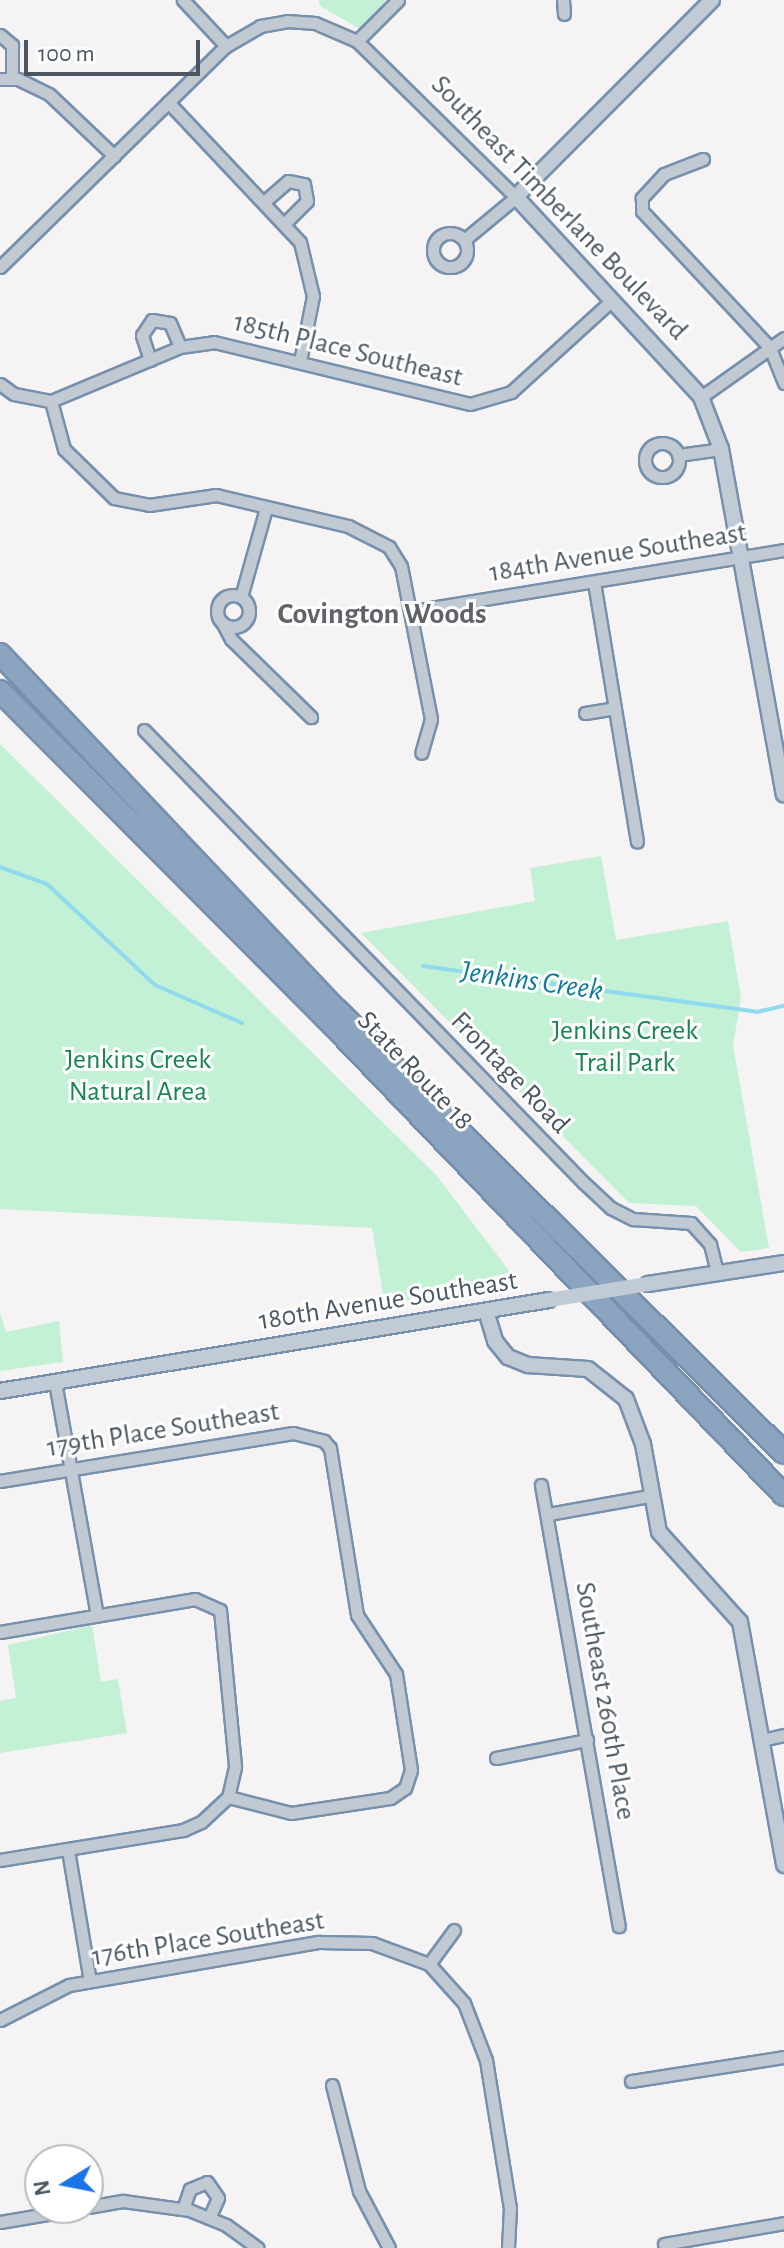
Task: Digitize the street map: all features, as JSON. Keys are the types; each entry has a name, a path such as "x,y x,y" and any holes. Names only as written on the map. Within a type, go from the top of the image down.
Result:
{"highway":[{"path":"0,639 141,804"},
{"name":"State Route 18","path":"0,654 141,804 288,968 784,1495"},
{"name":"State Route 18","path":"0,691 288,968"},
{"name":"State Route 18","path":"331,1013 784,1453"}],"street":[{"path":"183,0 226,46"},
{"path":"357,41 398,0"},
{"path":"563,0 564,14"},
{"path":"464,240 516,197 712,0"},
{"name":"Southeast Timberlane Boulevard","path":"0,267 226,46 260,26 287,21 315,23 357,41 516,197 701,397 721,449 784,794"},
{"path":"0,35 12,45 6,79 49,94 114,156"},
{"path":"168,102 286,222 300,242 312,283 300,361"},
{"path":"703,159 664,174 641,206 645,217 770,348 784,383"},
{"path":"265,201 288,181 304,184 307,201 286,222"},
{"name":"185th Place Southeast","path":"51,401 180,347 214,342 470,404 511,392 612,300"},
{"path":"150,360 142,335 152,320 170,323 180,347"},
{"path":"701,397 784,338"},
{"path":"0,384 14,394 51,401 64,449 114,498 149,505 216,495 348,526 389,547 401,566 412,611 431,719 421,753"},
{"path":"678,455 721,449"},
{"path":"241,597 266,508"},
{"name":"184th Avenue Southeast","path":"412,611 784,550"},
{"path":"594,582 637,841"},
{"path":"223,624 238,626 246,620 248,605 241,597"},
{"path":"241,597 221,600 216,610 231,639 311,717"},
{"path":"585,713 615,708"},
{"name":"Frontage Road","path":"144,730 583,1182 611,1208 633,1219 691,1223 710,1244 717,1273"},
{"name":"180th Avenue Southeast","path":"0,1391 784,1263"},
{"path":"486,1311 495,1341 508,1357 528,1365 588,1369 616,1387 638,1424 649,1496 668,1545 740,1622 784,1865"},
{"path":"55,1382 97,1615"},
{"name":"179th Place Southeast","path":"0,1481 293,1433 318,1437 330,1448 360,1625 396,1674 411,1770 405,1788 390,1798 291,1813 228,1797"},
{"name":"Southeast 260th Place","path":"541,1485 619,1926"},
{"path":"548,1514 649,1496"},
{"path":"0,1632 195,1599 220,1610 235,1767 228,1797 207,1818 183,1830 0,1860"},
{"path":"762,1740 784,1735"},
{"path":"496,1758 587,1740"},
{"path":"68,1850 90,1981"},
{"path":"454,1930 429,1964 464,2003 486,2060 510,2208 508,2248"},
{"name":"176th Place Southeast","path":"0,2020 48,1992 90,1981 319,1942 372,1943 429,1964"},
{"path":"631,2081 784,2057"},
{"path":"332,2085 359,2191 389,2248"},
{"path":"183,2209 190,2189 207,2182 218,2193 209,2218"},
{"path":"104,2205 123,2201 183,2209 209,2218 258,2248"},
{"path":"0,2222 24,2218"},
{"path":"664,2244 784,2223"}],"green space":[{"path":"319,0 386,0 360,29 320,6"},
{"name":"Jenkins Creek Natural Area","path":"0,744 437,1176 510,1272 385,1307 372,1228 0,1209"},
{"name":"Jenkins Creek Trail Park","path":"601,856 616,940 728,921 741,998 733,1045 769,1248 741,1252 696,1206 629,1203 361,933 535,901 530,868"},
{"path":"0,1313 6,1332 59,1321 63,1362 0,1371"},
{"path":"92,1625 101,1682 118,1679 127,1733 0,1753 0,1701 16,1698 8,1645"}],"waterway":[{"name":"Jenkins Creek","path":"0,867 47,884 155,985 242,1023"},
{"name":"Jenkins Creek","path":"423,966 757,1012 784,1006"}],"district":[{"name":"Covington Woods","path":"382,614"}]}
